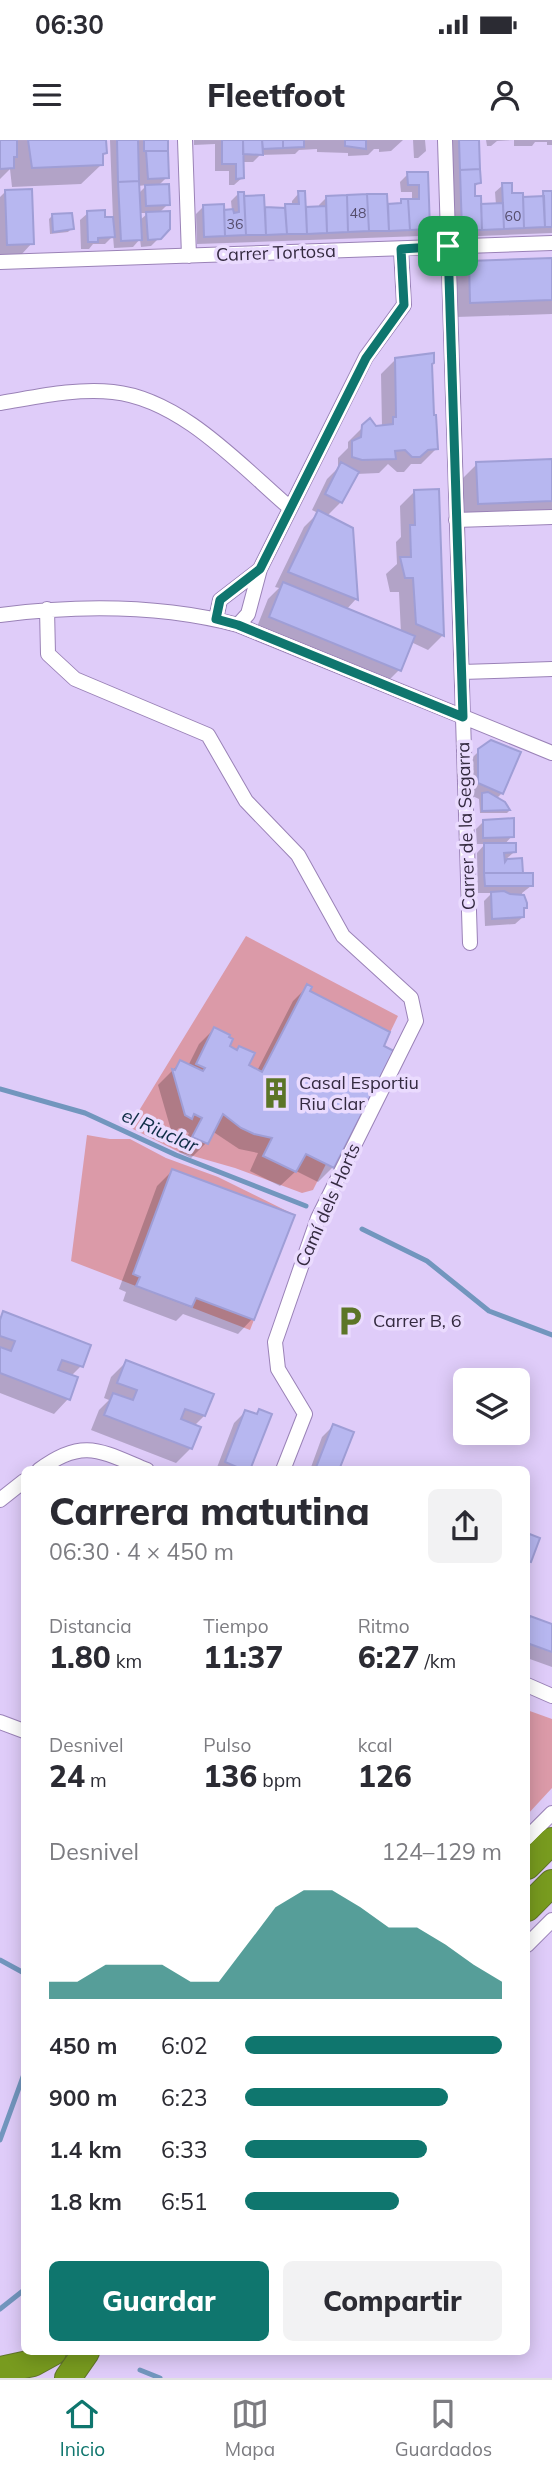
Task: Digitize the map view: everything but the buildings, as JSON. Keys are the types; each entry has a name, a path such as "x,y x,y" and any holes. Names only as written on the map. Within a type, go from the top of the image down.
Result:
{"highway":[{"path":"530,1863 552,1841"},
{"path":"530,1905 552,1882"},
{"path":"0,2362 26,2355"},
{"path":"0,2371 33,2363 48,2355"},
{"path":"68,2378 84,2355"},
{"path":"81,2378 96,2355"}],"street":[{"path":"185,140 189,256"},
{"name":"Carrer de la Segarra","path":"445,140 470,943"},
{"name":"Carrer Tortosa","path":"0,262 552,243"},
{"path":"238,625 248,614 260,569 366,358 404,305 401,249"},
{"path":"0,403 74,392 113,392 145,399 174,412 197,428 290,508"},
{"path":"456,520 552,517"},
{"path":"216,619 220,600 260,569"},
{"path":"0,615 47,609 133,609 216,619 238,625 552,753"},
{"name":"Camí dels Horts","path":"47,609 48,654 75,679 208,735 246,801 298,855 343,936 411,998 416,1021 318,1218 275,1342 278,1370 305,1414 285,1466"},
{"path":"462,672 552,669"},
{"path":"46,1466 70,1451 85,1449 105,1453 137,1466"},
{"path":"0,1500 21,1483"},
{"path":"530,1686 552,1696"},
{"path":"0,1722 21,1730"},
{"path":"530,1835 552,1813"},
{"path":"530,1942 552,1920"}],"shaded area":[{"path":"246,936 398,1016 384,1045 394,1051 334,1168 326,1164 313,1190 302,1193 235,1168 179,1152 129,1127"},
{"path":"87,1135 130,1139 166,1158 218,1177 295,1215 250,1330 71,1261"},
{"path":"530,1711 552,1719 552,1788 530,1812"}],"waterway":[{"name":"el Riuclar","path":"0,1089 85,1113 176,1155 306,1206"},
{"path":"362,1229 427,1261 489,1311 552,1335"},
{"path":"0,1960 21,1971"},
{"path":"0,2140 21,2082"},
{"path":"0,2309 21,2292"},
{"path":"140,2370 160,2378"}],"place":[{"name":"Casal Esportiu Riu Clar","path":"276,1093"},
{"name":"Carrer B, 6","path":"350,1321"}],"route":[{"path":"448,246 463,717 238,625 216,619 220,600 260,569 366,358 404,305 401,249 448,246"}]}
